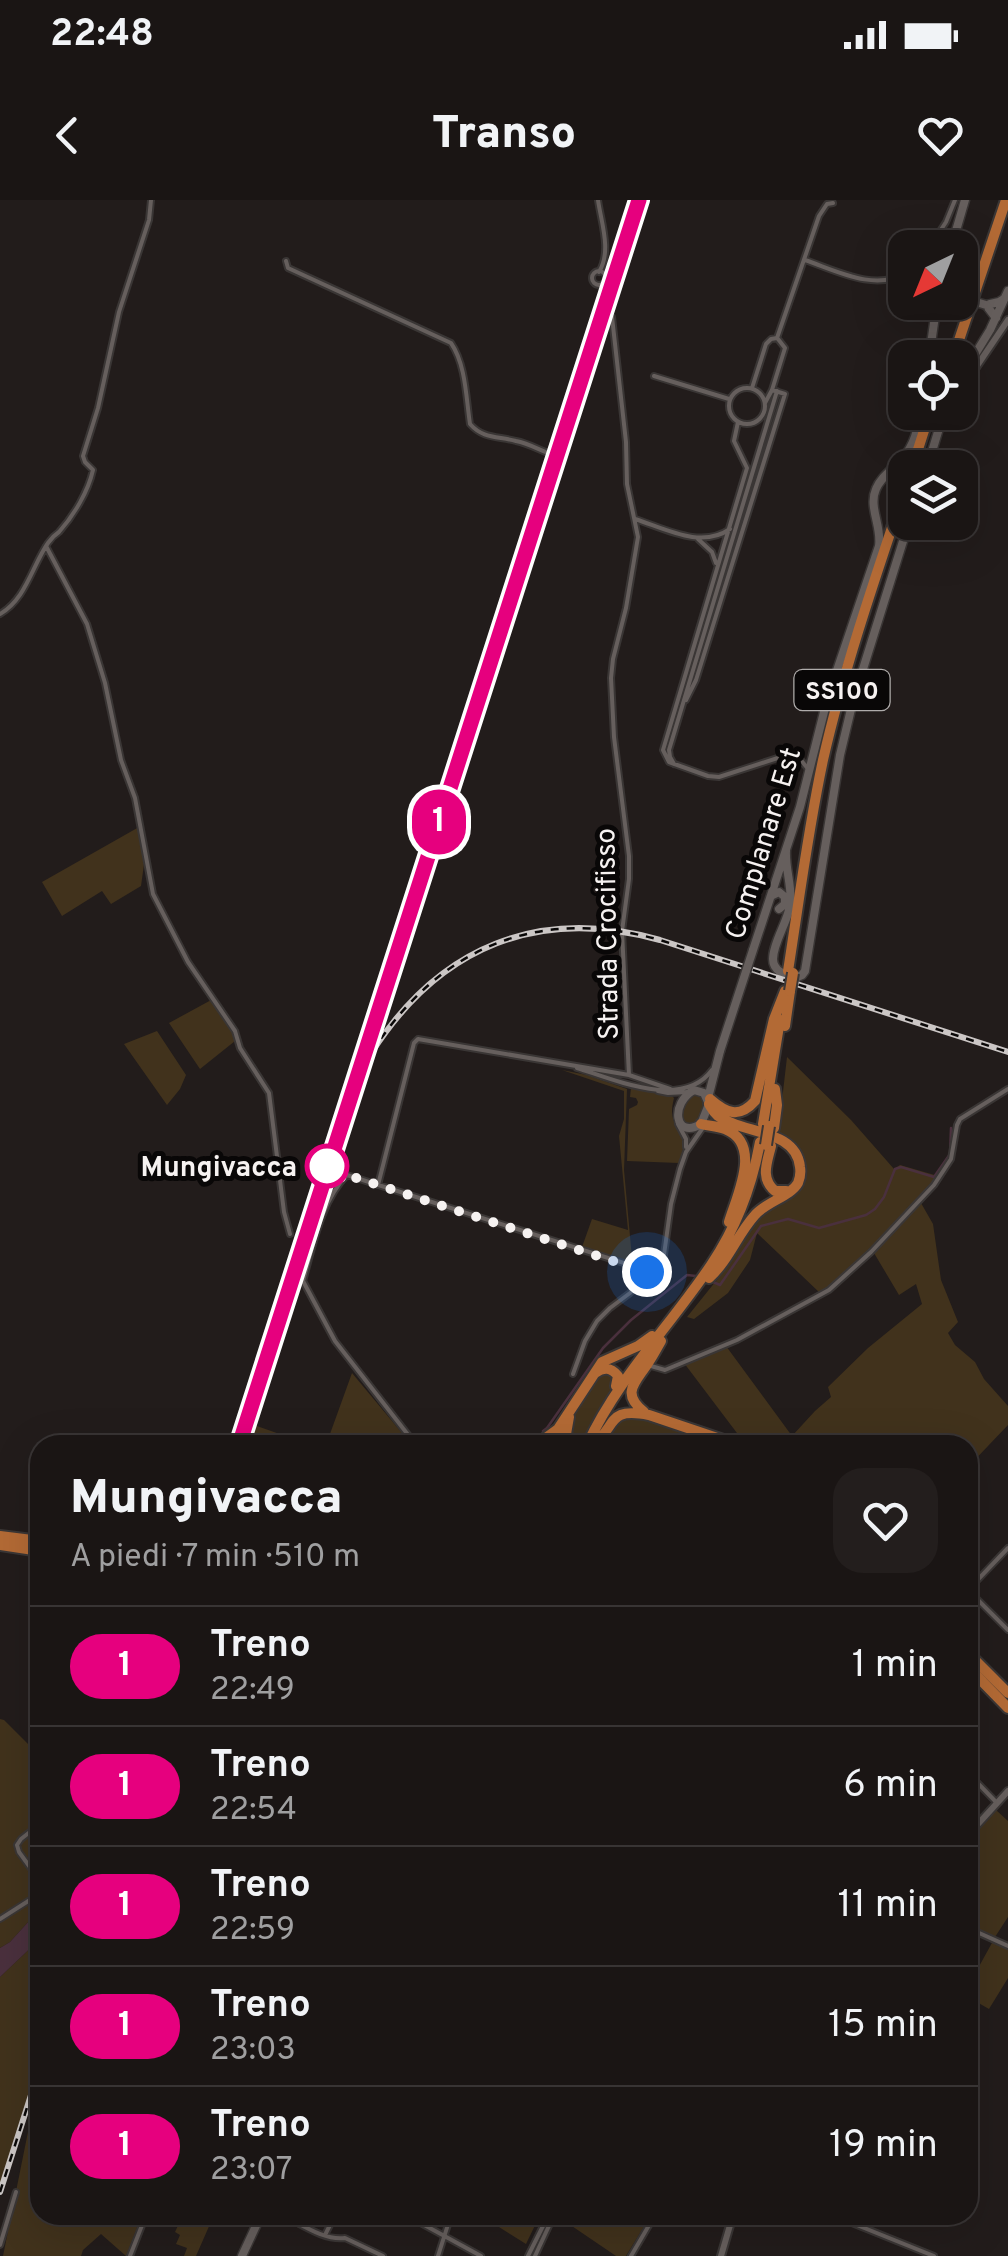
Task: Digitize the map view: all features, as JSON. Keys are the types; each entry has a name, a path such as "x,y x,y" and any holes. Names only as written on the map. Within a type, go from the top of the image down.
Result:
{"highway":[{"path":"978,279 999,201"},
{"path":"956,340 999,201"},
{"path":"978,284 998,232 1008,222"},
{"name":"SS100","path":"791,972 812,816 824,758 889,540"},
{"name":"SS100","path":"792,1190 775,1191 766,1181 765,1170 787,990 829,756 894,540"},
{"name":"SS100","path":"769,1126 777,1104 775,1089 787,990"},
{"name":"SS100","path":"708,1101 732,1114 748,1109 754,1101 774,1018 787,990"},
{"path":"708,1101 714,1112 726,1120 790,1146 801,1172 792,1190"},
{"path":"704,1127 726,1120"},
{"name":"SS100","path":"704,1127 724,1128 736,1135 744,1147 746,1162 726,1232 708,1273"},
{"name":"SS100","path":"595,1435 708,1273 738,1216 766,1144"},
{"name":"SS100","path":"708,1273 726,1261 753,1216 792,1190"},
{"path":"550,1435 574,1407 598,1366 650,1338 684,1306"},
{"name":"SS100","path":"594,1435 625,1380 684,1306"},
{"path":"649,1415 634,1404 632,1385 661,1340"},
{"path":"592,1435 594,1423 618,1380 610,1369 594,1374"},
{"path":"567,1435 574,1407"},
{"path":"603,1435 614,1419 635,1412 710,1435"},
{"path":"0,1536 30,1540"},
{"path":"0,1546 30,1550"},
{"path":"978,1663 1008,1693"},
{"path":"978,1677 1008,1708"}],"main road":[{"path":"956,230 965,200"},
{"path":"978,302 999,302 1006,294"},
{"path":"978,348 1006,294"},
{"path":"986,305 996,318"},
{"name":"Complanare Est","path":"708,1101 715,1066 786,851 827,700 878,546 875,491 906,455 916,430"},
{"path":"786,851 791,894 774,963 785,975 799,978 805,971 840,755 853,700 903,540"},
{"path":"763,920 771,910 785,904 785,896 779,892 771,896"},
{"path":"779,909 786,918"},
{"path":"700,1090 708,1101 704,1127 688,1128 678,1119 680,1102 688,1092 700,1090"},
{"path":"244,2256 258,2225"}],"street":[{"path":"0,614 18,596 46,546 80,502 93,474 83,456 98,408 118,312 149,220 151,200"},
{"path":"286,261 288,268 450,343 458,352 470,424 475,430 548,454 606,280 602,273 606,256 598,200"},
{"path":"941,230 954,200"},
{"path":"776,338 823,207 833,203"},
{"path":"804,259 871,281 888,281"},
{"path":"602,273 594,275 602,298"},
{"path":"595,283 603,284"},
{"name":"Strada Crocifisso","path":"612,317 626,442 625,469 638,536 611,678 629,878 622,930 629,1075"},
{"path":"978,366 1007,327"},
{"path":"752,388 766,344 776,338"},
{"path":"674,765 669,750 775,390 785,348 776,338"},
{"path":"654,376 729,399"},
{"path":"765,402 752,388 736,390 729,399 730,415 744,424 756,422 775,390"},
{"path":"738,422 734,441 747,468 662,750 674,765 708,776 719,777 790,754 800,758 809,770"},
{"path":"635,520 698,538 711,538 730,529"},
{"path":"698,538 712,552 717,568"},
{"path":"46,546 87,624 105,683 121,760 135,798 153,894 188,962 235,1031 238,1044 269,1093 290,1234"},
{"path":"378,1185 418,1038 629,1075 670,1089"},
{"path":"558,1062 626,1084 668,1093 688,1092"},
{"path":"650,1088 683,1089 704,1080 715,1066"},
{"path":"648,1364 665,1370 737,1340 829,1290 934,1185 951,1159 960,1119 1008,1089"},
{"path":"408,1435 336,1341 303,1281 328,1200 338,1184 347,1175 647,1272 657,1270 663,1262 671,1204 686,1152 686,1138 678,1119"},
{"path":"686,1152 704,1127"},
{"path":"573,1374 585,1340 597,1321 630,1293 647,1272"},
{"path":"978,1580 1008,1548"},
{"path":"978,1600 1008,1630"},
{"path":"978,1784 997,1802"},
{"path":"978,1824 1008,1791"},
{"path":"30,1834 18,1845 30,1867"},
{"path":"0,1920 30,1900"},
{"path":"978,1932 1008,1946"},
{"path":"0,2245 16,2192"},
{"path":"130,2256 142,2225"},
{"path":"303,2225 338,2240 345,2238 383,2256"},
{"path":"324,2235 330,2225"},
{"path":"426,2225 481,2256"},
{"path":"438,2256 448,2225"},
{"path":"528,2256 544,2225"},
{"path":"536,2256 551,2225"},
{"path":"631,2256 649,2225"},
{"path":"720,2256 730,2225"},
{"path":"857,2225 934,2256"}],"shaded area":[{"path":"139,827 145,857 141,886 111,904 102,891 62,916 42,882"},
{"path":"213,999 235,1031 235,1041 200,1069 169,1023"},
{"path":"157,1031 186,1075 167,1105 124,1044"},
{"path":"787,1057 894,1169 900,1165 938,1176 921,1198 828,1289 820,1293 757,1233 750,1260 728,1293 694,1319 687,1317 724,1271 749,1228 769,1206 800,1189 805,1179 806,1165 792,1143 778,1135"},
{"path":"562,1070 627,1089 624,1170 632,1258 625,1262 582,1247 592,1219 628,1230 619,1136 624,1119 624,1091"},
{"path":"631,1088 674,1098 673,1118 685,1143 679,1163 627,1161 629,1109 638,1102 630,1097"},
{"path":"692,1093 701,1094 704,1102 695,1125 682,1121 681,1108"},
{"path":"921,1203 933,1224 941,1280 958,1322 948,1333 1008,1406 1008,1425 978,1456 978,1435 793,1435 831,1397 828,1387 922,1304 916,1284 899,1295 874,1253"},
{"path":"726,1346 791,1435 738,1435 684,1363"},
{"path":"604,1370 614,1375 613,1388 586,1435 569,1435 570,1420"},
{"path":"352,1373 404,1435 330,1435"},
{"path":"635,1414 697,1435 606,1435 615,1421"},
{"path":"251,1424 282,1435 248,1435"},
{"path":"0,1719 30,1746 30,1831 16,1849 30,1870 30,1898 0,1917"},
{"path":"996,1810 1008,1821 1008,1917 995,1937 978,1930 978,1831"},
{"path":"30,1834 30,1862 20,1848"},
{"path":"30,1901 30,1920 0,1948 0,1921"},
{"path":"30,1920 30,1948 0,1977 0,1948"},
{"path":"993,1941 1008,1948 1008,1978 989,2009 978,2003 978,1968"},
{"path":"30,1948 30,2091 0,2185 0,1977"},
{"path":"30,2122 30,2225 138,2225 126,2256 101,2234 81,2256 3,2256"},
{"path":"178,2225 210,2225 196,2256 184,2256 187,2248 176,2244 180,2235 175,2232"},
{"path":"496,2225 535,2225 526,2244"},
{"path":"570,2225 645,2225 626,2256 616,2256"}],"waterway":[{"path":"996,1099 1008,1092"},
{"path":"964,1119 972,1113"},
{"path":"713,1282 720,1285 761,1226 788,1219 819,1228 866,1215 884,1197 895,1169 901,1167 934,1177 950,1154 951,1128"},
{"path":"543,1431 603,1348 687,1275 696,1276"}],"railway":[{"path":"242,1435 639,200"},
{"path":"372,1052 399,1015 461,961 496,944 534,933 574,928 660,940 1008,1052"},
{"path":"0,2192 30,2098"}],"train":[{"name":"1","path":"242,1435 639,200"}],"place":[{"name":"Mungivacca","path":"327,1166"}],"route":[{"path":"327,1166 343,1179 347,1175 647,1272"}]}
